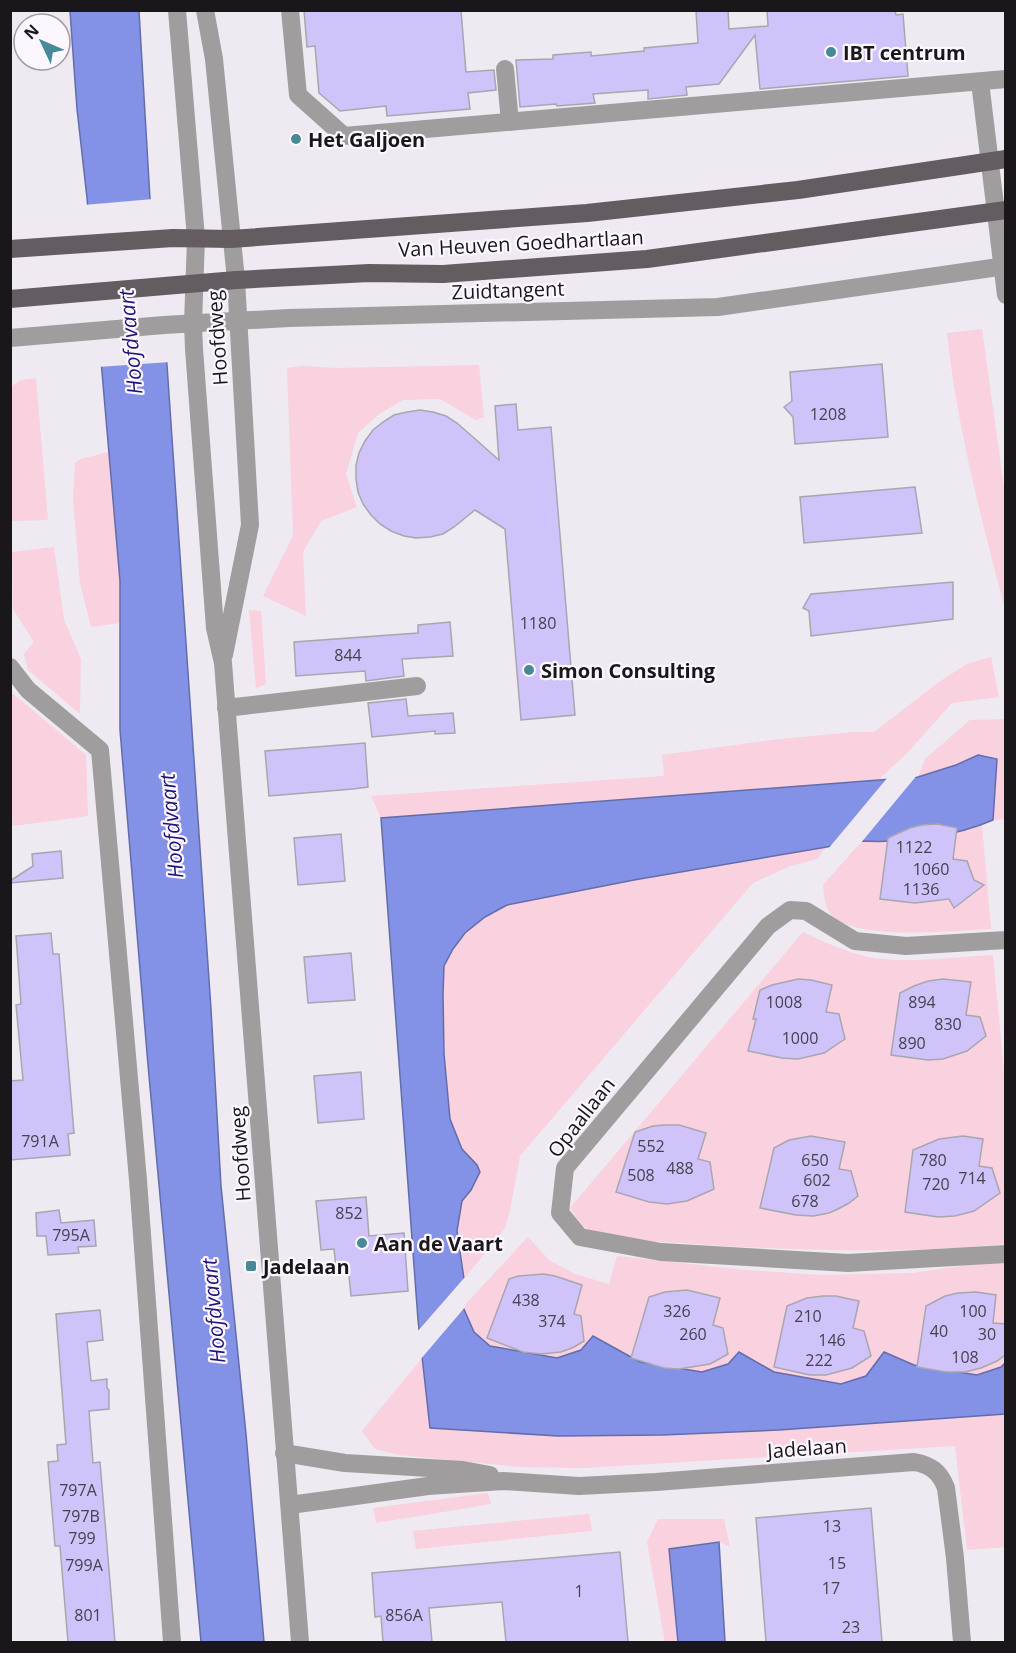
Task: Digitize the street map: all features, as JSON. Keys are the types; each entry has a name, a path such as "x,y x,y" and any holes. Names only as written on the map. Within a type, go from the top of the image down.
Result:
{"main road":[{"name":"Van Heuven Goedhartlaan","path":"10,249 172,238 231,239 587,213 798,190 998,161"},
{"name":"Van Heuven Goedhartlaan","path":"10,299 236,280 369,273 443,274 647,260 1001,211"}],"street":[{"name":"Hoofdweg","path":"177,10 196,238 186,285 186,324 215,628 223,663 300,1642"},
{"name":"Hoofdweg","path":"206,10 214,59 236,280 250,525 223,663"},
{"path":"291,10 298,95 344,136 1005,79"},
{"path":"505,69 510,122"},
{"path":"980,82 998,161 1005,295"},
{"name":"Zuidtangent","path":"10,338 237,321 718,307 1004,266"},
{"path":"10,667 28,690 100,750 138,1180 172,1642"},
{"path":"226,708 417,686"},
{"name":"Opaallaan","path":"1005,940 906,946 855,941 806,911 790,909 768,926 565,1168 560,1213 580,1237 661,1252 848,1263 1005,1254"},
{"name":"Jadelaan","path":"285,1453 345,1463 471,1471 488,1474 503,1481"},
{"name":"Jadelaan","path":"290,1505 428,1486 503,1481 579,1486 914,1462 926,1464 942,1478 946,1488 962,1642"}],"shaded area":[{"path":"982,329 1005,495 1005,609 963,438 947,333"},
{"path":"479,365 484,417 476,420 440,399 403,400 379,414 358,433 346,474 357,507 321,521 303,552 306,616 263,596 293,536 287,368"},
{"path":"36,378 48,520 12,521 11,387 21,380"},
{"path":"109,452 120,581 120,623 91,627 80,583 73,501 75,463 81,459"},
{"path":"54,547 64,620 81,659 80,714 28,670 24,654 34,642 13,609 12,552"},
{"path":"249,610 261,611 266,684 256,688"},
{"path":"991,657 999,697 952,703 907,753 876,782 381,818 371,796 664,776 662,755 771,740 874,732 939,682 967,664"},
{"path":"11,692 86,755 88,816 13,826 10,807"},
{"path":"1005,719 1005,819 993,820 997,759 978,755 956,765 918,777 925,759 970,720"},
{"path":"982,825 991,929 928,932 876,931 854,927 836,919 827,908 823,885 862,841 922,838"},
{"path":"826,847 817,859 788,867 753,883 520,1156 505,1228 464,1279 457,1231 462,1201 471,1190 477,1165 462,1149 450,1119 444,1054 443,994 444,966 465,933 485,917 507,905 634,880"},
{"path":"803,932 852,952 882,959 993,955 1006,1094 1005,1244 928,1249 850,1250 644,1241 607,1236 591,1231 581,1223 570,1208"},
{"path":"528,1237 549,1260 575,1274 609,1284 617,1256 745,1270 821,1275 913,1273 995,1261 1005,1264 1005,1363 1001,1367 977,1375 914,1365 885,1352 866,1376 841,1384 774,1372 739,1352 728,1364 703,1372 640,1362 593,1336 581,1350 557,1358 490,1346 474,1332 463,1307"},
{"path":"423,1357 430,1428 558,1436 662,1435 779,1430 1005,1414 1005,1547 967,1550 955,1446 583,1468 519,1467 399,1455 375,1449 362,1431"},
{"path":"488,1493 491,1504 376,1523 373,1508"},
{"path":"589,1514 592,1531 416,1549 413,1531"},
{"path":"658,1519 724,1519 730,1547 719,1542 669,1549 678,1642 665,1642 647,1542"}],"water":[{"name":"Hoofdvaart","path":"139,11 150,199 167,365 221,1186 264,1642 201,1642 120,730 120,581 87,198 77,109 72,12 70,12"},
{"path":"978,755 997,759 993,820 978,826 929,838 862,841 634,880 507,905 485,917 465,933 444,966 444,1054 450,1119 462,1149 477,1165 480,1172 471,1190 462,1201 457,1231 464,1279 463,1307 474,1332 490,1346 557,1358 581,1350 593,1336 640,1362 702,1372 728,1364 739,1352 774,1372 841,1384 866,1376 884,1352 914,1365 977,1375 1001,1367 1005,1363 1005,1414 779,1430 662,1435 558,1436 430,1428 418,1320 381,818 918,777 956,765"},
{"path":"719,1542 725,1642 678,1642 669,1549"}],"pier":[{"path":"153,199 170,362 98,367 84,205"},
{"path":"918,774 860,844 828,849 888,777"},
{"path":"465,1277 466,1306 420,1360 417,1332"}],"building":[{"path":"304,10 461,10 466,72 494,70 496,90 468,93 470,109 387,116 386,106 340,111 319,93 315,46 307,47"},
{"path":"728,10 729,29 768,26 767,10 895,10 896,15 903,14 908,76 760,89 755,35 719,84 686,87 687,95 648,99 648,90 593,94 595,103 520,107 516,60 553,59 553,55 591,52 591,56 698,43 696,11"},
{"path":"882,364 888,437 795,444 793,417 784,407 792,401 790,372"},
{"path":"516,404 518,430 551,427 575,715 521,720 505,529 475,510 443,534 416,538 404,536 380,524 363,504 358,492 356,465 359,453 373,430 394,415 420,410 446,416 499,460 495,406"},
{"path":"915,487 922,533 804,543 800,497"},
{"path":"953,582 953,619 811,636 809,611 803,608 811,594"},
{"path":"450,622 453,656 402,659 404,676 366,681 365,671 296,676 294,642 418,633 418,625"},
{"path":"406,699 408,716 453,713 455,733 435,734 435,731 372,737 368,703"},
{"path":"365,743 368,787 269,796 265,751"},
{"path":"937,824 957,828 953,859 967,861 974,880 984,885 954,908 949,899 915,903 880,899 888,838 910,828"},
{"path":"341,834 345,881 298,885 294,838"},
{"path":"61,851 63,878 10,883 33,866 32,854"},
{"path":"51,933 53,954 59,954 74,1133 68,1134 70,1155 10,1160 10,1081 23,1080 16,1005 21,1004 16,936"},
{"path":"351,953 355,1000 308,1003 304,957"},
{"path":"798,979 832,985 826,1012 839,1014 845,1039 824,1053 798,1059 748,1051 760,990"},
{"path":"943,979 971,982 966,1015 980,1017 986,1036 967,1051 943,1059 928,1060 891,1055 900,993 928,981"},
{"path":"361,1072 364,1119 318,1123 314,1076"},
{"path":"664,1125 679,1125 706,1133 698,1159 710,1162 714,1189 687,1201 667,1204 649,1202 616,1192 635,1132"},
{"path":"811,1136 845,1142 839,1169 851,1171 858,1196 829,1213 813,1216 760,1208 774,1148 789,1140"},
{"path":"963,1136 983,1139 979,1166 992,1168 1000,1193 974,1211 955,1216 938,1217 905,1212 913,1150 939,1139"},
{"name":"Aan de Vaart","path":"366,1197 369,1236 404,1233 408,1291 351,1296 348,1266 336,1267 334,1249 321,1250 316,1201"},
{"path":"59,1210 61,1223 94,1220 96,1246 78,1247 79,1253 48,1255 46,1236 37,1236 36,1213"},
{"path":"544,1274 582,1285 574,1314 581,1316 584,1341 561,1352 541,1354 523,1352 487,1338 509,1279"},
{"path":"687,1290 720,1298 713,1325 723,1328 728,1354 710,1364 679,1369 664,1368 631,1358 649,1297 665,1292"},
{"path":"976,1292 996,1295 993,1323 1005,1324 1005,1355 981,1368 965,1372 946,1372 917,1367 926,1306 945,1296"},
{"path":"823,1296 859,1301 853,1328 864,1331 871,1356 852,1368 826,1375 810,1375 774,1367 787,1306 807,1298"},
{"path":"100,1310 103,1340 87,1342 91,1381 107,1379 109,1409 89,1411 93,1463 100,1462 115,1642 68,1642 60,1546 55,1546 48,1462 58,1461 57,1445 66,1444 56,1314"},
{"path":"871,1508 882,1642 766,1642 756,1518"},
{"path":"620,1552 628,1642 506,1642 502,1602 429,1608 432,1642 383,1642 381,1616 375,1617 372,1573"}],"place":[{"name":"IBT centrum","path":"831,52"},
{"name":"Het Galjoen","path":"296,139"},
{"name":"Simon Consulting","path":"529,670"},
{"name":"Aan de Vaart","path":"362,1243"},
{"name":"Jadelaan","path":"251,1266"}]}
